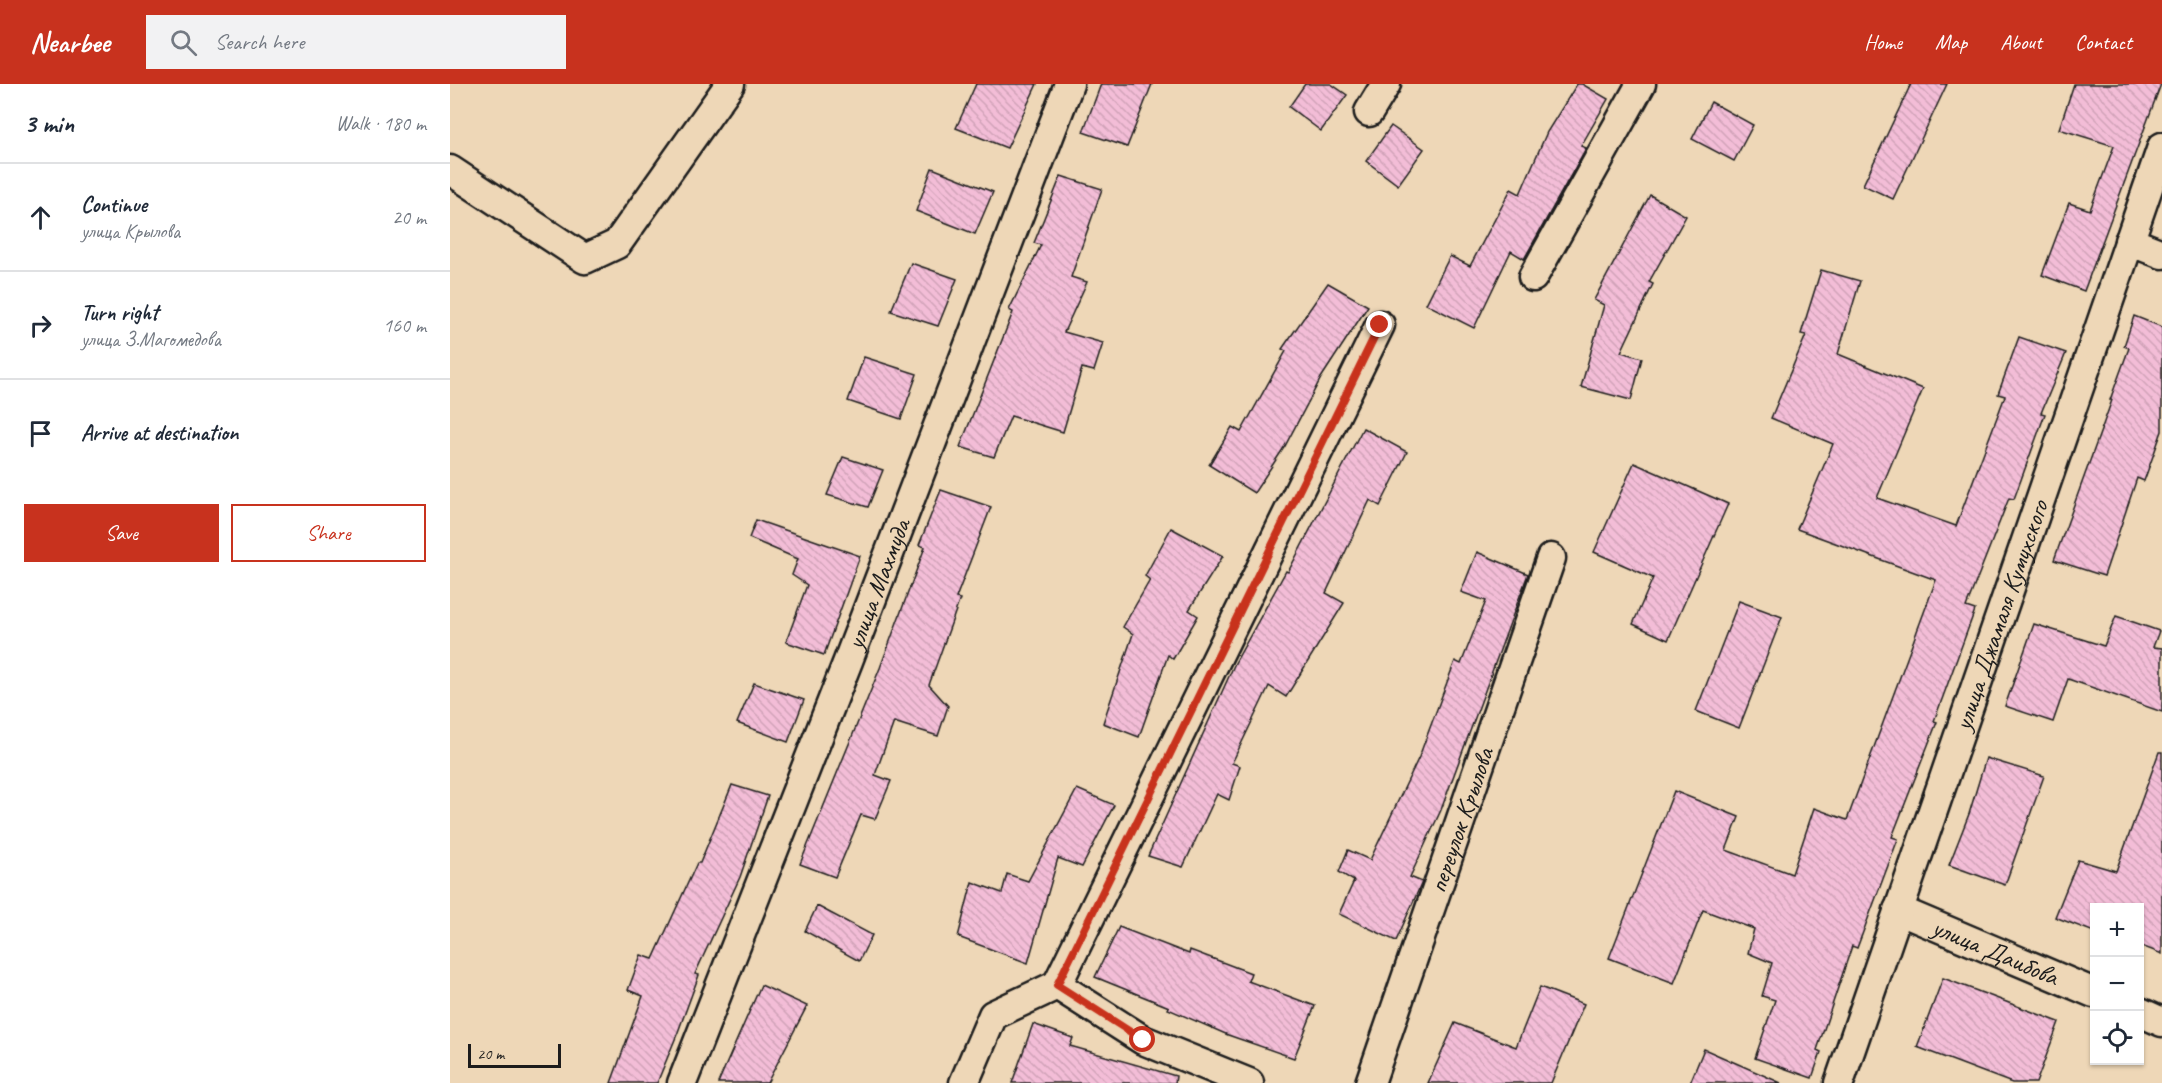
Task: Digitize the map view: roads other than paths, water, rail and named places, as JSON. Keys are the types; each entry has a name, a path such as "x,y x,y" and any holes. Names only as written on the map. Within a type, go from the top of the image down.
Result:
{"street":[{"path":"450,170 585,259 617,244 730,84"},
{"name":"улица Махмуда","path":"682,1083 848,661 1069,84"},
{"path":"1369,112 1386,84"},
{"path":"1533,278 1641,84"},
{"name":"улица Джамаля Кумухского","path":"1839,1083 2162,147"},
{"path":"2129,241 2162,254"},
{"path":"964,1083 993,1015 1057,985 1380,325"},
{"name":"переулок Крылова","path":"1370,1083 1551,558"},
{"name":"улица Даибова","path":"1898,910 2090,991"},
{"path":"1057,985 1143,1040 1249,1083"},
{"path":"2144,1014 2162,1022"}]}
